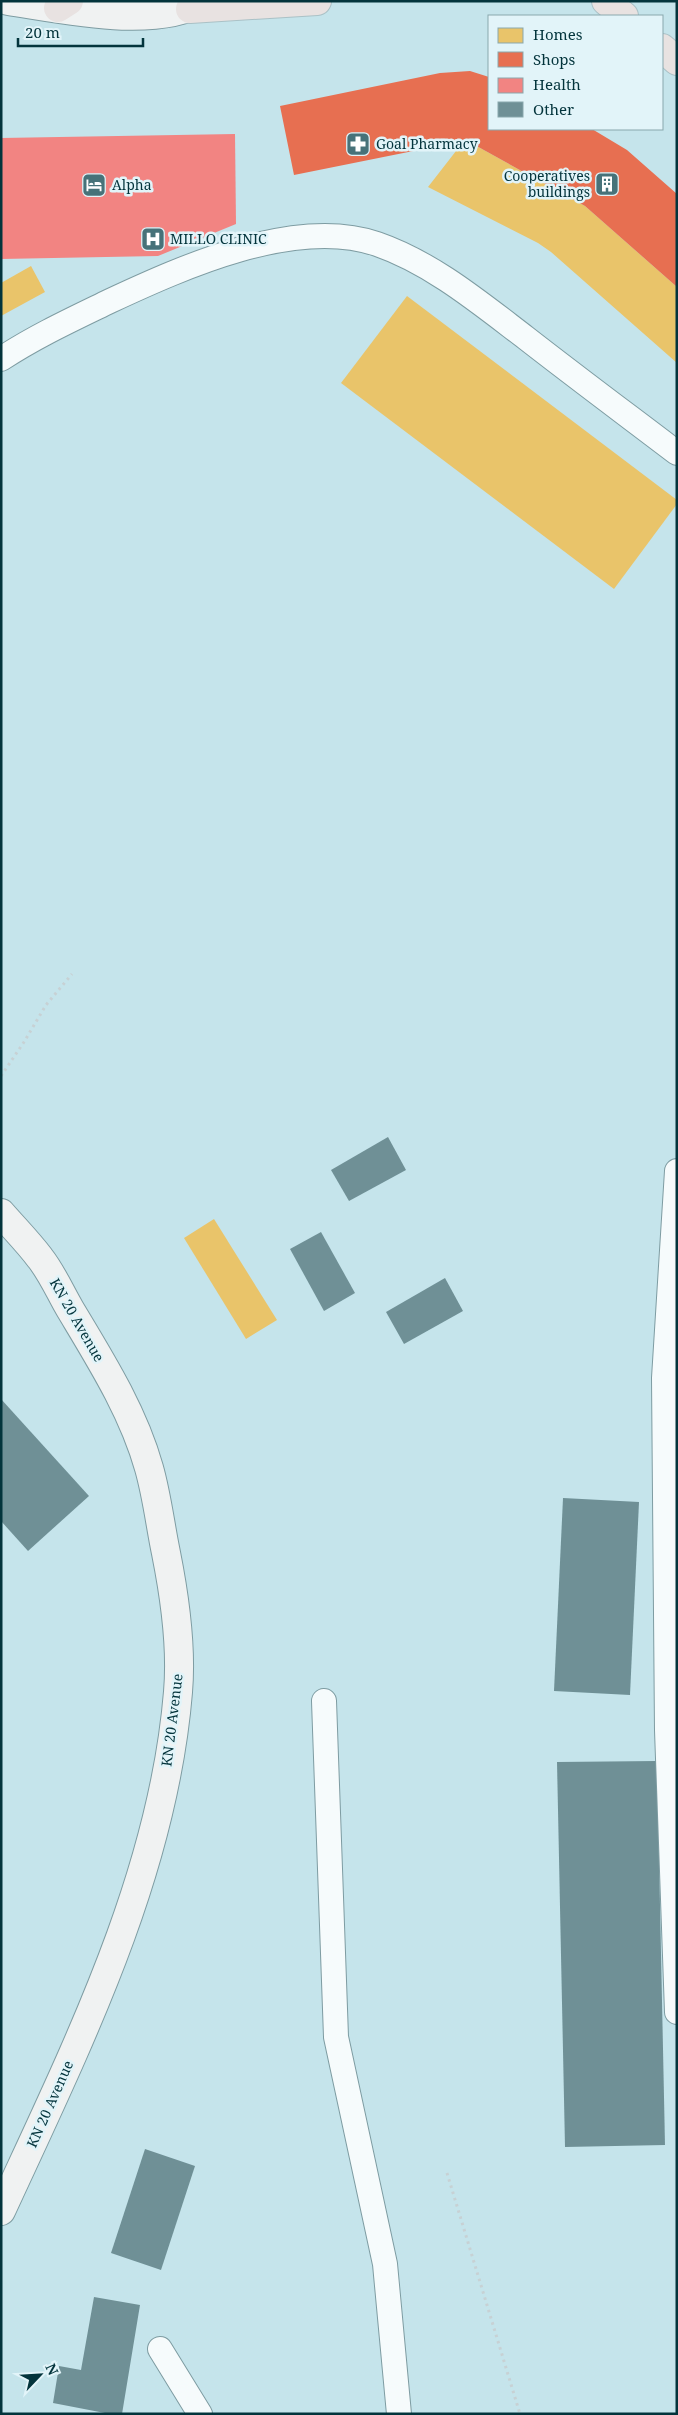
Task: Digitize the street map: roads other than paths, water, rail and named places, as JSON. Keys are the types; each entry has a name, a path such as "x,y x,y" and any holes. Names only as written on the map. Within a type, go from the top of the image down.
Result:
{"highway":[{"path":"197,5 317,1"},
{"path":"606,1 623,15"},
{"path":"663,49 677,61"}],"main road":[{"path":"8,1 64,5 130,16 197,5"},
{"name":"KN 20 Avenue","path":"1,1213 42,1259 95,1350 125,1407 148,1466 159,1508 174,1595 178,1690 172,1738 155,1827 133,1898 104,1980 64,2074 1,2210"}],"lane":[{"path":"1,359 36,336 179,269 238,250 288,240 335,236 376,243 425,265 498,317 677,453"},
{"path":"677,1171 664,1378 664,1414 667,1730 677,2012"},
{"path":"324,1701 336,2037 385,2264 399,2414"},
{"path":"160,2349 200,2414"}],"place":[{"name":"Goal Pharmacy","path":"358,144"},
{"name":"Cooperatives buildings","path":"607,184"},
{"name":"Alpha","path":"94,185"},
{"name":"MILLO CLINIC","path":"153,239"}]}
